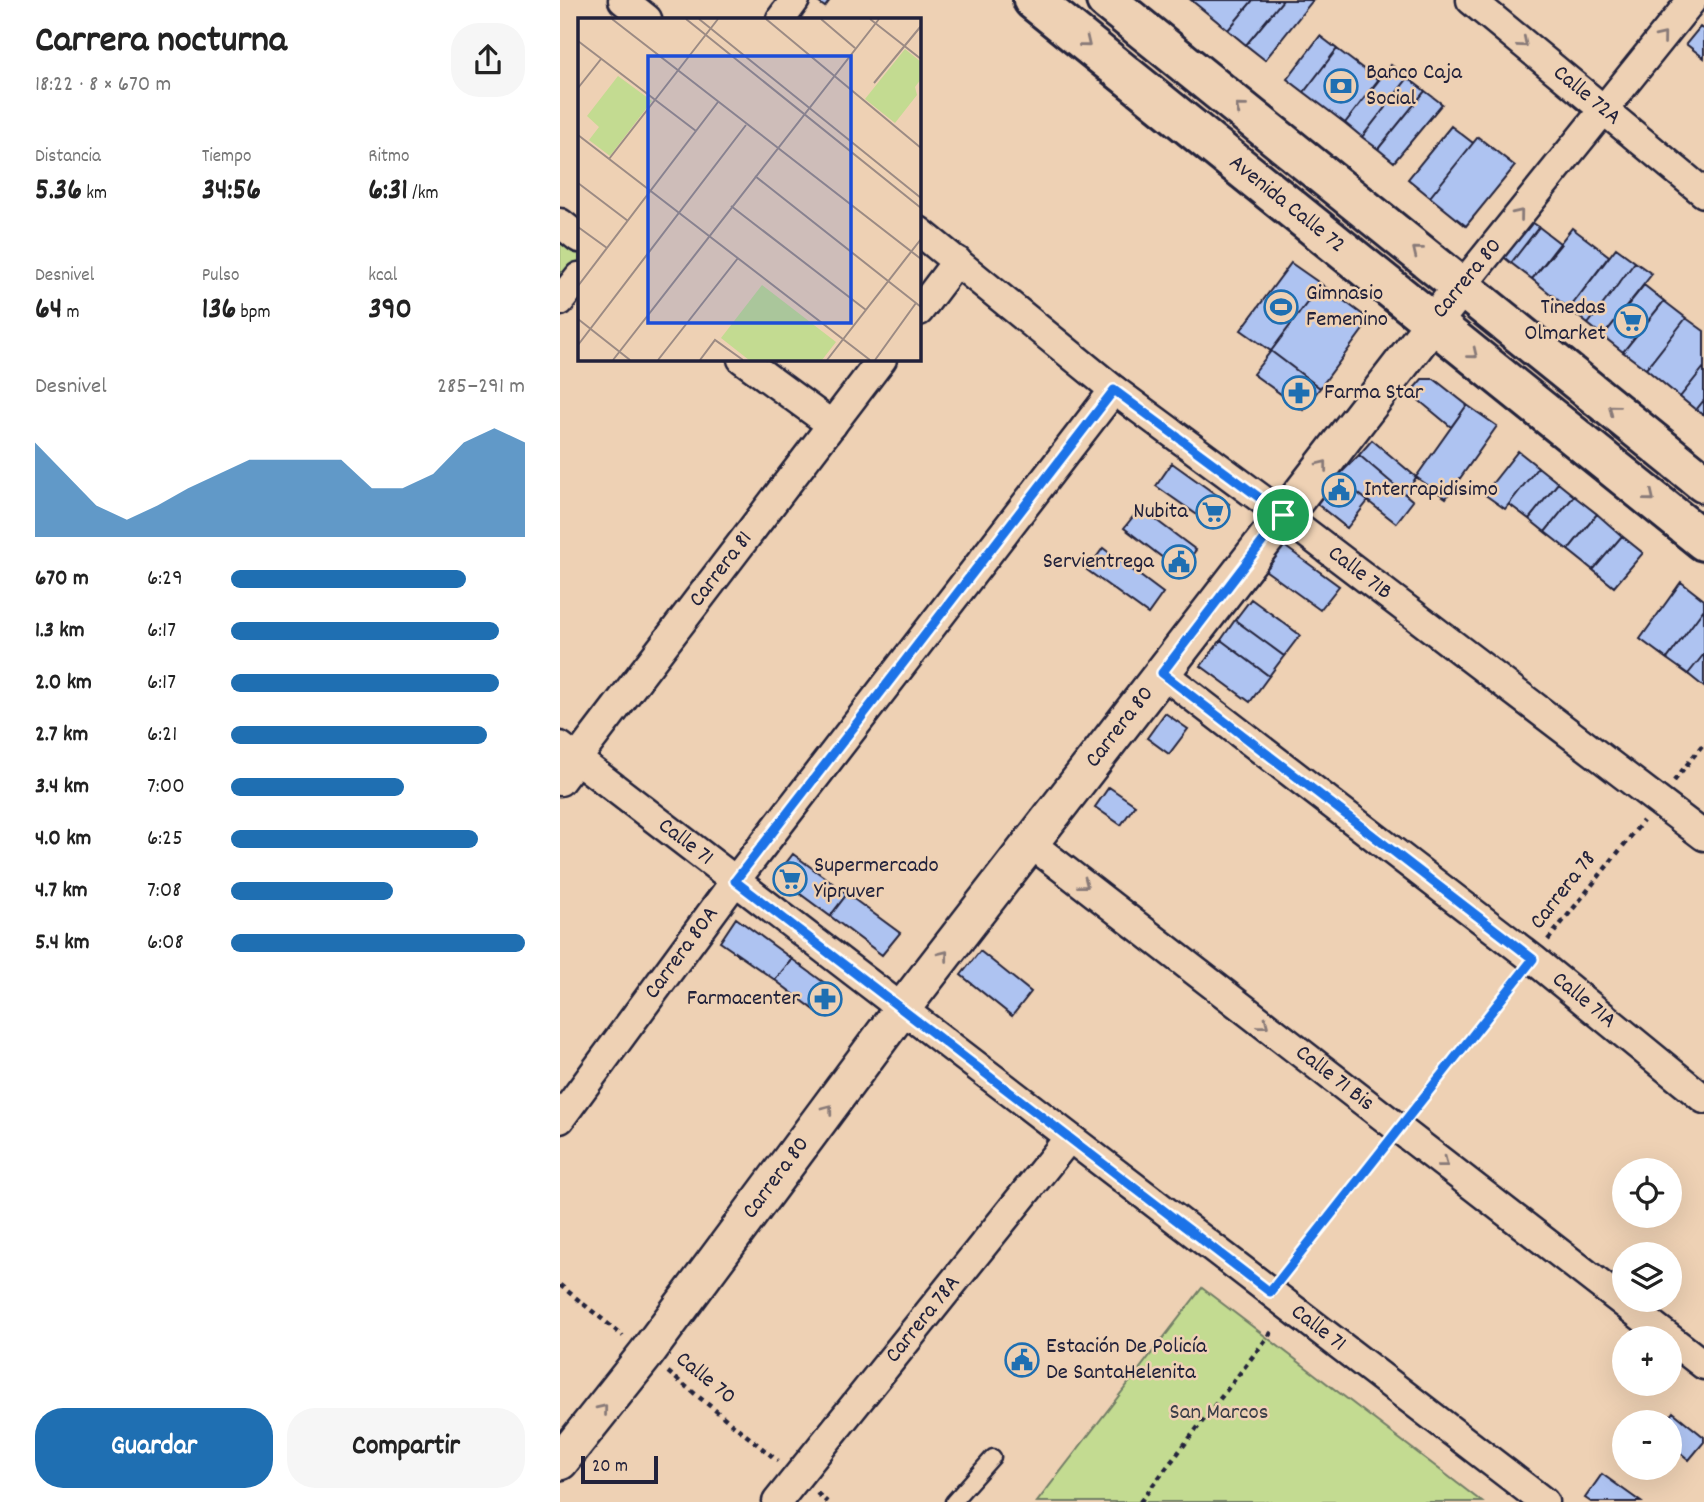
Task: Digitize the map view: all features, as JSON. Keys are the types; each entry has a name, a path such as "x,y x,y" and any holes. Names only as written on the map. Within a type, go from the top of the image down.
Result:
{"main road":[{"name":"Avenida Calle 72","path":"1033,0 1704,541"},
{"name":"Avenida Calle 72","path":"1106,0 1704,483"}],"street":[{"path":"623,0 646,18"},
{"path":"782,18 795,0"},
{"name":"Calle 72A","path":"1471,0 1704,193"},
{"name":"Carrera 80","path":"560,1462 646,1354 902,1009 1283,515 1433,322 1692,0"},
{"path":"560,223 578,237"},
{"name":"Calle 71B","path":"920,232 1114,390 1283,515 1704,836"},
{"path":"920,310 957,261"},
{"path":"560,302 578,278"},
{"path":"743,360 832,425"},
{"name":"Carrera 81","path":"566,762 881,360"},
{"name":"Carrera 80A","path":"560,1119 735,881 1114,390"},
{"name":"Calle 71A","path":"1162,673 1533,959 1704,1099"},
{"name":"Calle 71","path":"566,762 735,881 1544,1502"},
{"name":"Calle 71 Bis","path":"1030,843 1704,1365"},
{"name":"Carrera 78A","path":"777,1502 1069,1138"}],"lane":[{"path":"953,1502 993,1457"}],"path":[{"name":"Carrera 78","path":"1140,1502 1398,1128 1704,743"},
{"name":"Calle 70","path":"560,1285 827,1502"}],"green space":[{"path":"560,237 578,251 578,263 560,287"},
{"name":"San Marcos","path":"1202,1288 1482,1502 1037,1502"}],"building":[{"path":"815,0 830,0 825,7"},
{"path":"1191,0 1253,0 1228,30"},
{"path":"1253,0 1283,0 1246,45 1228,30"},
{"path":"1283,0 1313,0 1265,60 1246,45"},
{"path":"1700,27 1704,30 1704,58 1686,44"},
{"path":"1320,36 1337,49 1304,92 1287,79"},
{"name":"Banco Caja Social","path":"1337,49 1378,80 1345,123 1304,92"},
{"path":"1391,65 1408,78 1362,137 1345,123"},
{"path":"1408,78 1425,91 1378,149 1362,137"},
{"path":"1425,91 1442,104 1394,162 1378,149"},
{"path":"1451,126 1473,143 1430,197 1408,179"},
{"path":"1478,137 1515,166 1466,226 1430,197"},
{"path":"1526,218 1539,227 1511,263 1499,253"},
{"path":"1539,227 1561,244 1532,279 1511,263"},
{"path":"1572,228 1609,256 1569,309 1532,279"},
{"path":"1616,248 1635,262 1588,324 1569,309"},
{"path":"1635,262 1652,274 1603,336 1588,324"},
{"name":"Gimnasio Femenino","path":"1291,263 1321,284 1271,351 1241,330"},
{"path":"1321,284 1370,320 1320,388 1271,351"},
{"path":"1644,285 1664,301 1623,352 1603,336"},
{"path":"1664,301 1686,318 1646,369 1623,352"},
{"path":"1686,318 1704,331 1704,367 1680,397 1646,369"},
{"path":"1271,351 1320,388 1303,410 1253,374"},
{"path":"1704,367 1704,400 1696,410 1680,397"},
{"path":"1422,379 1434,379 1467,405 1451,427 1410,393"},
{"path":"1704,400 1704,415 1696,410"},
{"path":"1467,405 1497,426 1446,498 1416,477"},
{"path":"1372,440 1416,477 1406,495 1359,455"},
{"path":"1518,451 1538,467 1505,509 1484,494"},
{"path":"1359,455 1413,501 1396,523 1337,477"},
{"path":"1172,463 1229,504 1213,526 1156,486"},
{"path":"1538,467 1558,483 1529,519 1509,504"},
{"path":"1337,477 1368,501 1347,528 1317,504"},
{"path":"1558,483 1574,496 1545,532 1529,519"},
{"path":"1574,496 1597,514 1568,550 1545,532"},
{"path":"1140,508 1196,550 1180,571 1124,528"},
{"path":"1597,514 1622,536 1593,570 1568,550"},
{"path":"1622,536 1643,553 1614,587 1593,570"},
{"path":"1283,545 1339,586 1320,610 1265,570"},
{"path":"1103,548 1163,593 1148,614 1087,570"},
{"path":"1681,582 1704,600 1704,609 1667,659 1640,639"},
{"path":"1251,599 1300,635 1284,656 1235,620"},
{"path":"1704,609 1704,654 1688,674 1667,659"},
{"path":"1235,620 1284,656 1269,676 1221,640"},
{"path":"1221,640 1269,676 1250,702 1201,666"},
{"path":"1704,654 1704,687 1688,674"},
{"path":"1165,713 1188,729 1169,754 1147,738"},
{"path":"1109,787 1135,805 1121,825 1095,807"},
{"path":"793,854 847,894 830,916 776,876"},
{"path":"847,894 900,933 882,955 830,916"},
{"path":"736,918 792,959 775,980 720,942"},
{"path":"980,951 1031,992 1012,1016 961,975"},
{"path":"792,959 841,995 824,1017 775,980"},
{"path":"1682,1419 1704,1437 1704,1442 1689,1460 1682,1454"},
{"path":"1602,1474 1641,1502 1591,1502 1585,1498"}],"place":[{"name":"Banco Caja Social","path":"1341,86"},
{"name":"Gimnasio Femenino","path":"1281,307"},
{"name":"Tinedas Olmarket","path":"1631,321"},
{"name":"Farma Star","path":"1299,393"},
{"name":"Interrapidisimo","path":"1339,490"},
{"name":"Nubita","path":"1213,512"},
{"name":"Servientrega","path":"1179,562"},
{"name":"Supermercado Yipruver","path":"790,879"},
{"name":"Farmacenter","path":"825,999"},
{"name":"Estación De Policía De SantaHelenita","path":"1022,1360"}],"route":[{"path":"1114,390 1283,515 1162,673 1533,959 1270,1292 735,881 1114,390"}]}
